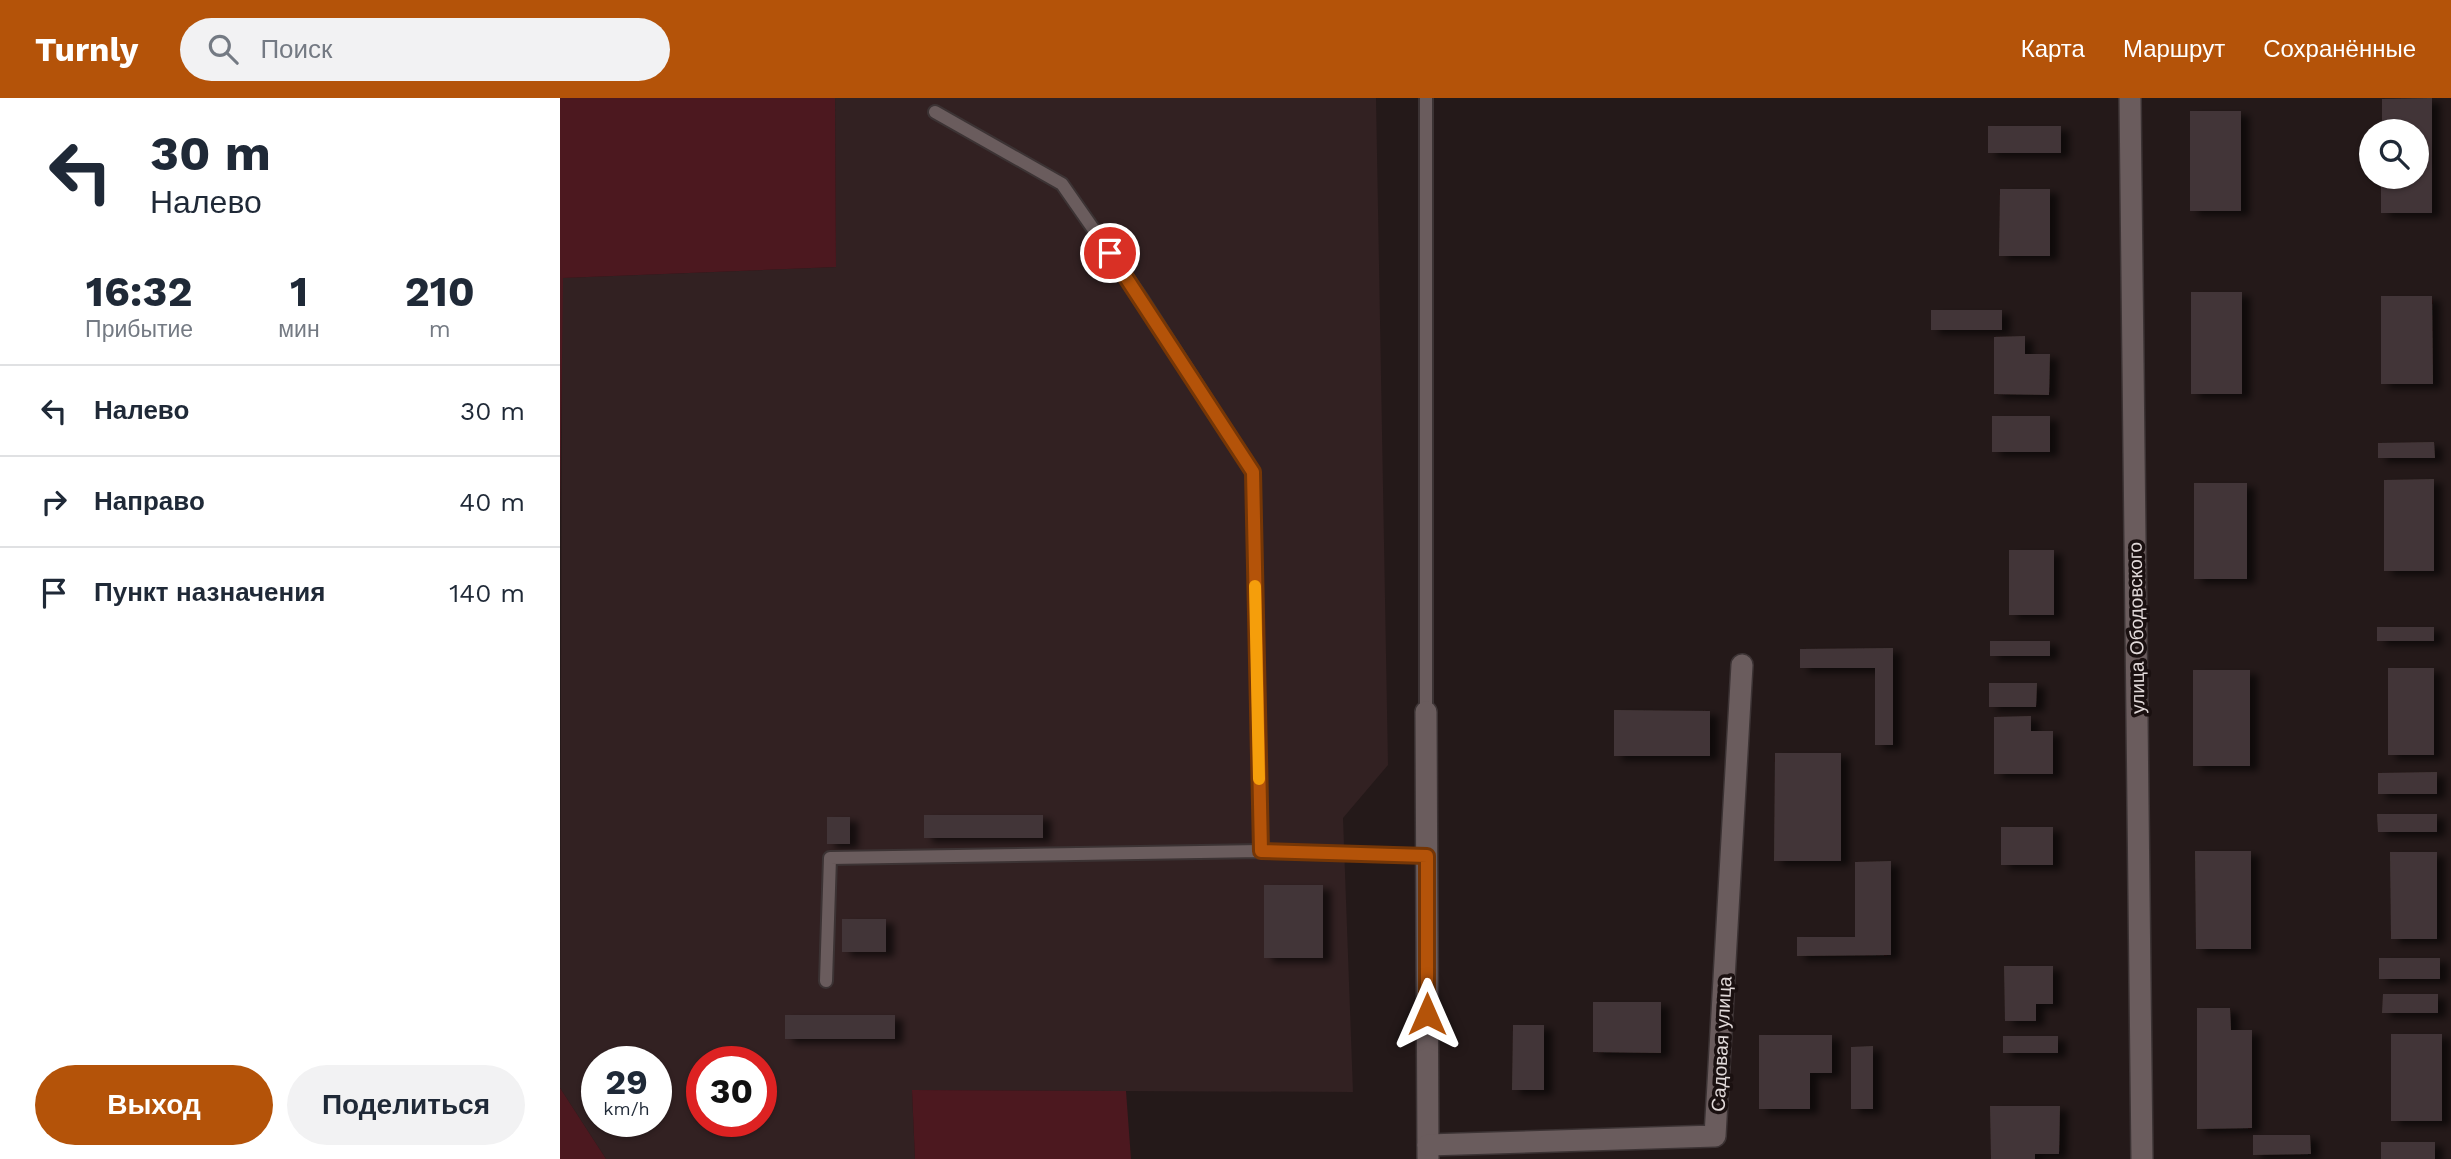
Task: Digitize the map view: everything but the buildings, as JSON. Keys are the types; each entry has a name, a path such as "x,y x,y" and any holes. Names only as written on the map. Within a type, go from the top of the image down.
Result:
{"street":[{"name":"улица Ободовского","path":"2130,98 2142,1159"},
{"name":"Садовая улица","path":"1428,1152 1715,1136 1742,664"},
{"path":"1426,712 1428,1152"}],"lane":[{"path":"1426,98 1426,712"},
{"path":"935,113 1062,184 1142,299 1253,472 1261,851"},
{"path":"826,981 830,859 1261,851 1427,856"}],"shaded area":[{"path":"560,98 835,98 836,267 563,278 560,519"},
{"path":"835,98 1376,98 1388,765 1343,818 1353,1092 912,1090 915,1159 606,1159 592,1137 672,1137 672,1046 581,1046 581,1120 560,1088 562,278 836,267"},
{"path":"560,1088 581,1120 581,1137 592,1137 606,1159 560,1159"},
{"path":"912,1090 1126,1091 1131,1159 915,1159"}],"slow traffic":[{"path":"1255,586 1259,779"}],"route":[{"path":"1110,253 1253,472 1261,851 1427,856 1427,1014"}]}
